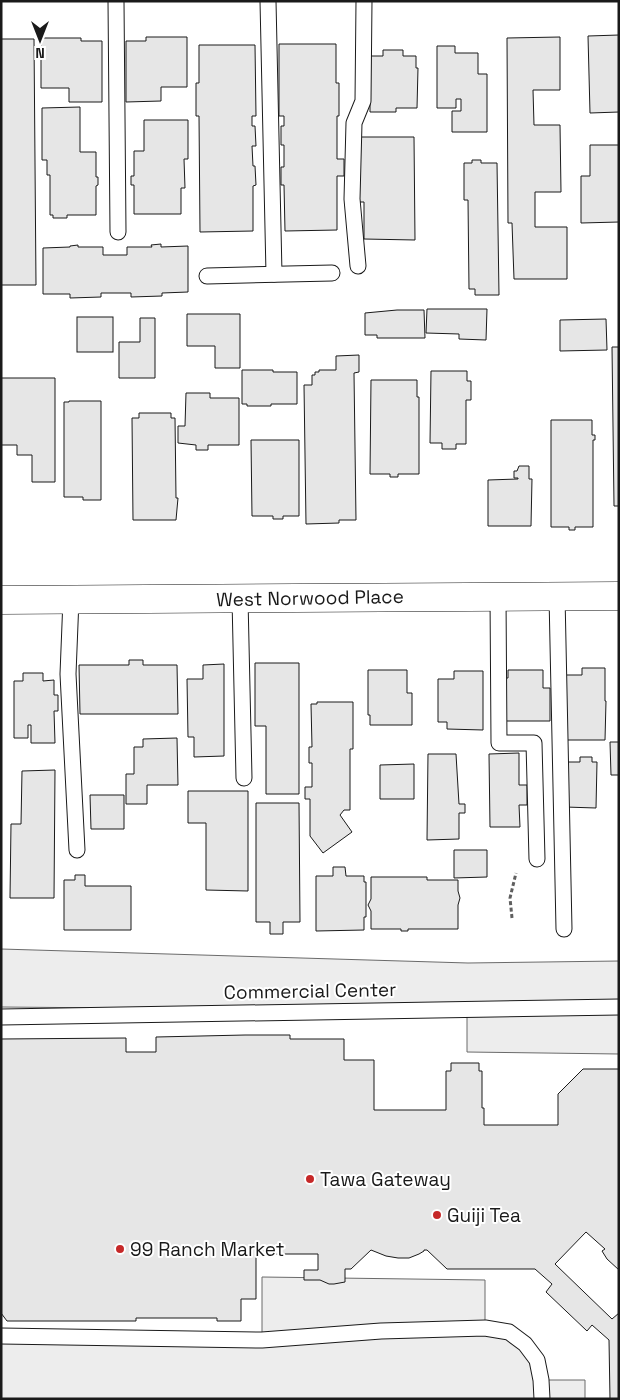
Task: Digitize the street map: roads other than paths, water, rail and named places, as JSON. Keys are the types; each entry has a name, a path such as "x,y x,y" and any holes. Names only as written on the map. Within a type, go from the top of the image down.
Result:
{"street":[{"name":"West Norwood Place","path":"1,600 619,596"}],"lane":[{"path":"116,1 118,232"},
{"path":"268,1 274,274"},
{"path":"358,266 352,189 354,123 363,100 364,1"},
{"path":"207,276 332,273"},
{"path":"498,596 499,743 534,744 537,859"},
{"path":"557,596 564,929"},
{"path":"240,599 244,778"},
{"path":"71,600 68,674 76,850"},
{"name":"Commercial Center","path":"1,1017 619,1006"},
{"path":"1,1336 262,1340 381,1331 485,1328 509,1332 525,1344 537,1360 542,1399"}],"place":[{"name":"Tawa Gateway","path":"310,1179"},
{"name":"Guiji Tea","path":"437,1215"},
{"name":"99 Ranch Market","path":"120,1249"}]}
